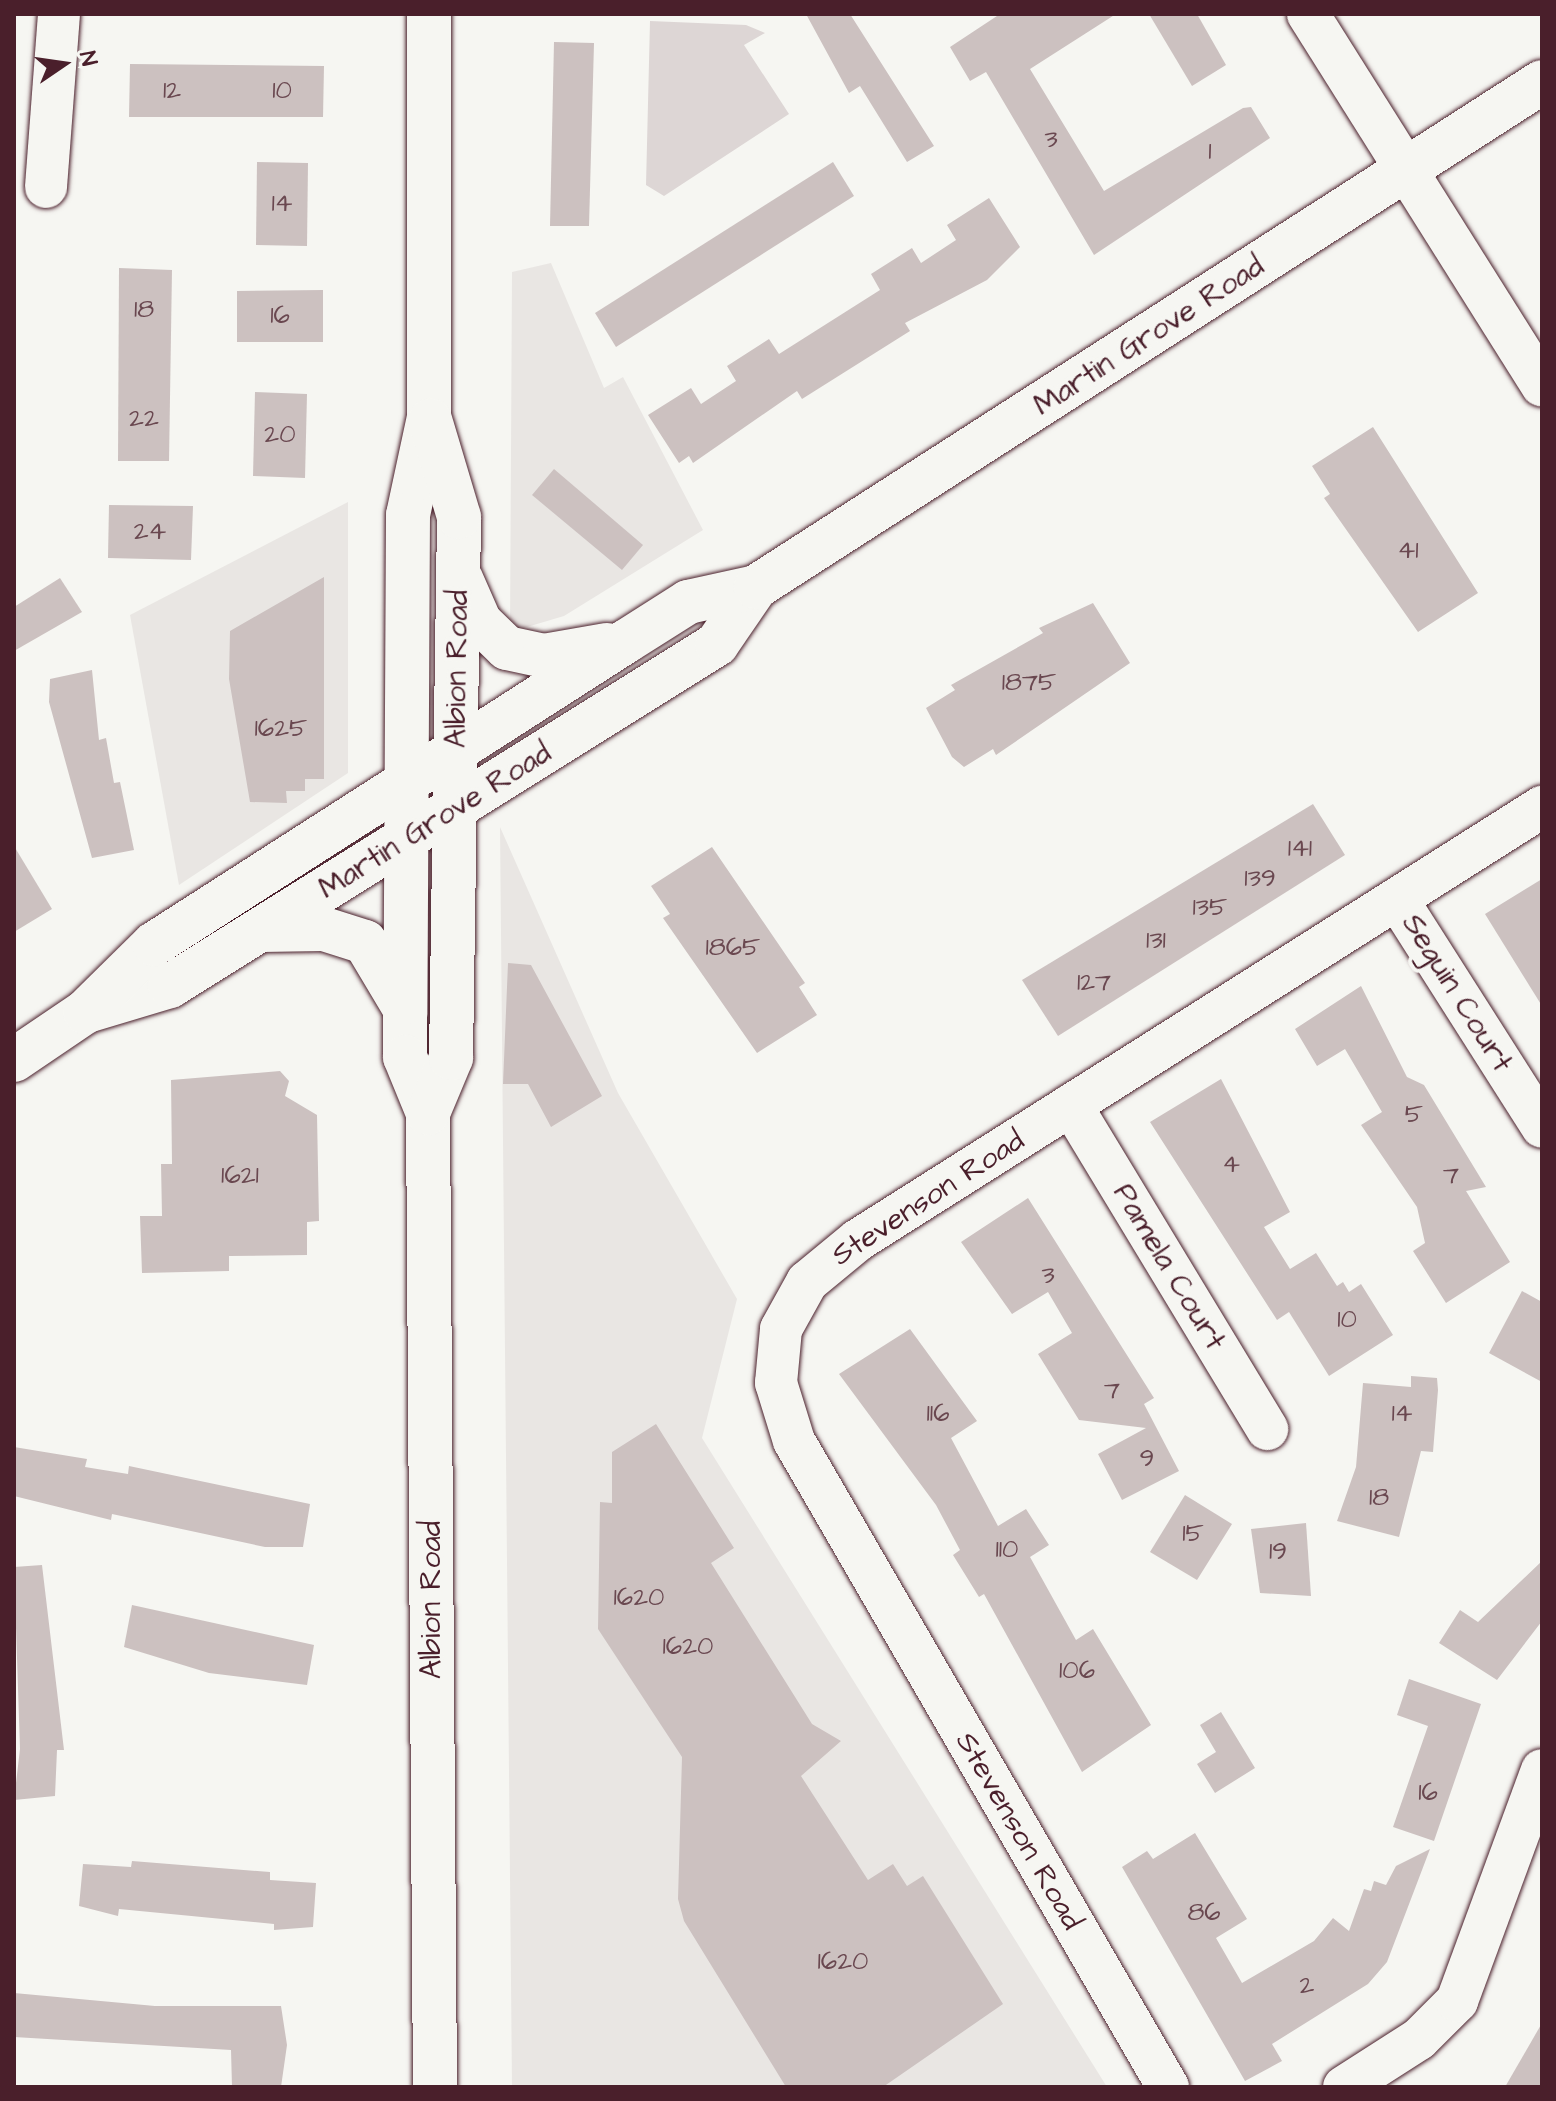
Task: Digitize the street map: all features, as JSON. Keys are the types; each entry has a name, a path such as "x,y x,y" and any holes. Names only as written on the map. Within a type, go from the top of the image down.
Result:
{"main road":[{"name":"Albion Road","path":"429,14 429,417 408,515 405,1057 428,1113 435,2087"},
{"name":"Martin Grove Road","path":"14,1060 85,1012 154,944 625,642 688,602 756,587 1542,82"},
{"name":"Albion Road","path":"428,1113 451,1058 459,573 459,517 429,417"},
{"path":"459,573 480,622 507,648 544,656 625,642"},
{"name":"Martin Grove Road","path":"85,1012 170,986 717,644 756,587"},
{"path":"261,930 324,929 365,942 388,970 405,1014"}],"street":[{"path":"46,187 59,14"},
{"path":"1308,14 1542,386"},
{"name":"Stevenson Road","path":"1168,2087 794,1441 776,1383 790,1306 830,1260 1542,807"},
{"name":"Seguin Court","path":"1397,899 1542,1127"},
{"name":"Pamela Court","path":"1071,1105 1267,1429"},
{"path":"1344,2087 1419,2039 1457,2001 1542,1770"}],"shaded area":[{"path":"650,21 746,25 765,33 744,45 789,114 664,196 646,185"},
{"path":"551,263 604,388 623,377 703,530 564,616 510,632 512,272"},
{"path":"348,502 348,773 179,885 130,615"},
{"path":"500,827 618,1093 737,1299 702,1438 1107,2087 512,2087"}],"building":[{"path":"806,14 850,14 934,146 907,162 860,86 849,93"},
{"path":"1000,14 1116,14 1030,69 1104,191 1243,108 1251,107 1270,138 1094,255 986,72 970,81 950,47"},
{"path":"1149,14 1197,14 1226,65 1192,86"},
{"path":"554,42 594,43 589,226 550,226"},
{"path":"130,64 324,66 323,117 129,117"},
{"path":"257,162 308,163 307,246 256,245"},
{"path":"833,162 854,196 616,347 595,313"},
{"path":"989,198 1020,247 987,280 905,323 910,331 802,399 797,391 693,463 689,456 679,463 648,415 691,388 701,404 736,381 727,366 769,339 779,354 880,290 871,274 912,248 921,263 956,240 947,225"},
{"path":"119,268 172,270 169,461 118,461"},
{"path":"323,290 323,342 237,342 237,291"},
{"path":"255,392 307,394 305,478 253,476"},
{"path":"1373,427 1478,593 1418,632 1324,498 1330,494 1312,466"},
{"path":"554,469 643,545 622,570 532,495"},
{"path":"109,505 193,506 191,560 108,558"},
{"path":"324,577 324,779 305,779 305,791 286,791 287,803 250,802 229,679 230,631"},
{"path":"60,578 82,612 14,651 14,607"},
{"path":"1093,603 1130,663 996,755 993,749 964,767 952,757 926,708 955,690 951,685 1043,633 1039,628"},
{"path":"92,670 99,740 106,738 114,783 120,782 134,850 92,858 49,702 50,679"},
{"path":"1313,804 1345,855 1058,1036 1022,980"},
{"path":"14,846 52,909 14,932"},
{"path":"712,847 805,983 799,987 817,1015 757,1053 663,918 670,914 651,886"},
{"path":"1542,879 1542,1006 1485,914"},
{"path":"508,963 531,965 602,1096 551,1127 528,1084 503,1084"},
{"path":"1361,986 1407,1077 1424,1085 1486,1187 1466,1191 1510,1262 1446,1303 1413,1251 1425,1243 1417,1207 1361,1125 1382,1112 1345,1049 1317,1066 1295,1029"},
{"path":"280,1071 289,1081 285,1096 317,1115 319,1221 307,1222 307,1255 229,1256 229,1271 142,1273 140,1216 162,1216 161,1164 172,1164 171,1080"},
{"path":"1221,1079 1290,1212 1264,1227 1290,1269 1316,1253 1337,1286 1343,1282 1349,1292 1361,1284 1393,1335 1329,1376 1289,1312 1277,1320 1150,1122"},
{"path":"1028,1198 1154,1398 1144,1404 1179,1471 1122,1500 1098,1454 1146,1428 1079,1420 1038,1354 1072,1333 1048,1292 1012,1314 961,1242"},
{"path":"1522,1291 1542,1302 1542,1382 1489,1353"},
{"path":"910,1329 977,1421 951,1438 998,1526 1026,1509 1049,1545 1030,1557 1076,1640 1093,1629 1151,1725 1082,1772 984,1594 979,1597 953,1555 960,1550 936,1505 839,1374"},
{"path":"1411,1376 1437,1378 1438,1390 1433,1452 1421,1451 1399,1537 1337,1521 1356,1467 1363,1383 1411,1387"},
{"path":"656,1424 734,1548 711,1563 812,1724 841,1741 801,1776 868,1880 893,1864 907,1886 923,1876 1003,2004 883,2087 786,2087 684,1921 678,1899 682,1757 598,1629 600,1502 612,1503 612,1452"},
{"path":"14,1447 87,1459 85,1467 128,1474 129,1466 310,1504 303,1547 265,1547 112,1514 111,1520 14,1496"},
{"path":"1185,1495 1232,1524 1197,1580 1150,1552"},
{"path":"1306,1523 1311,1596 1260,1593 1251,1529"},
{"path":"1542,1561 1542,1621 1497,1680 1439,1643 1460,1610 1478,1622"},
{"path":"42,1565 64,1750 57,1750 55,1796 14,1800 20,1749 14,1567"},
{"path":"132,1605 314,1645 307,1685 209,1673 124,1647"},
{"path":"1409,1679 1481,1704 1434,1841 1393,1827 1428,1726 1397,1715"},
{"path":"1221,1712 1255,1768 1215,1793 1197,1764 1216,1752 1200,1725"},
{"path":"1195,1833 1247,1919 1216,1938 1242,1983 1314,1941 1333,1918 1349,1931 1364,1889 1371,1891 1374,1881 1386,1885 1396,1866 1430,1849 1387,1962 1368,1984 1272,2044 1282,2061 1245,2081 1122,1867 1147,1851 1153,1859"},
{"path":"132,1861 270,1872 270,1880 316,1883 313,1927 274,1930 274,1924 119,1909 118,1916 79,1906 83,1864 131,1867"},
{"path":"14,1993 155,2006 281,2006 287,2045 281,2087 232,2087 231,2050 14,2037"},
{"path":"1542,2023 1542,2087 1505,2087"}]}
